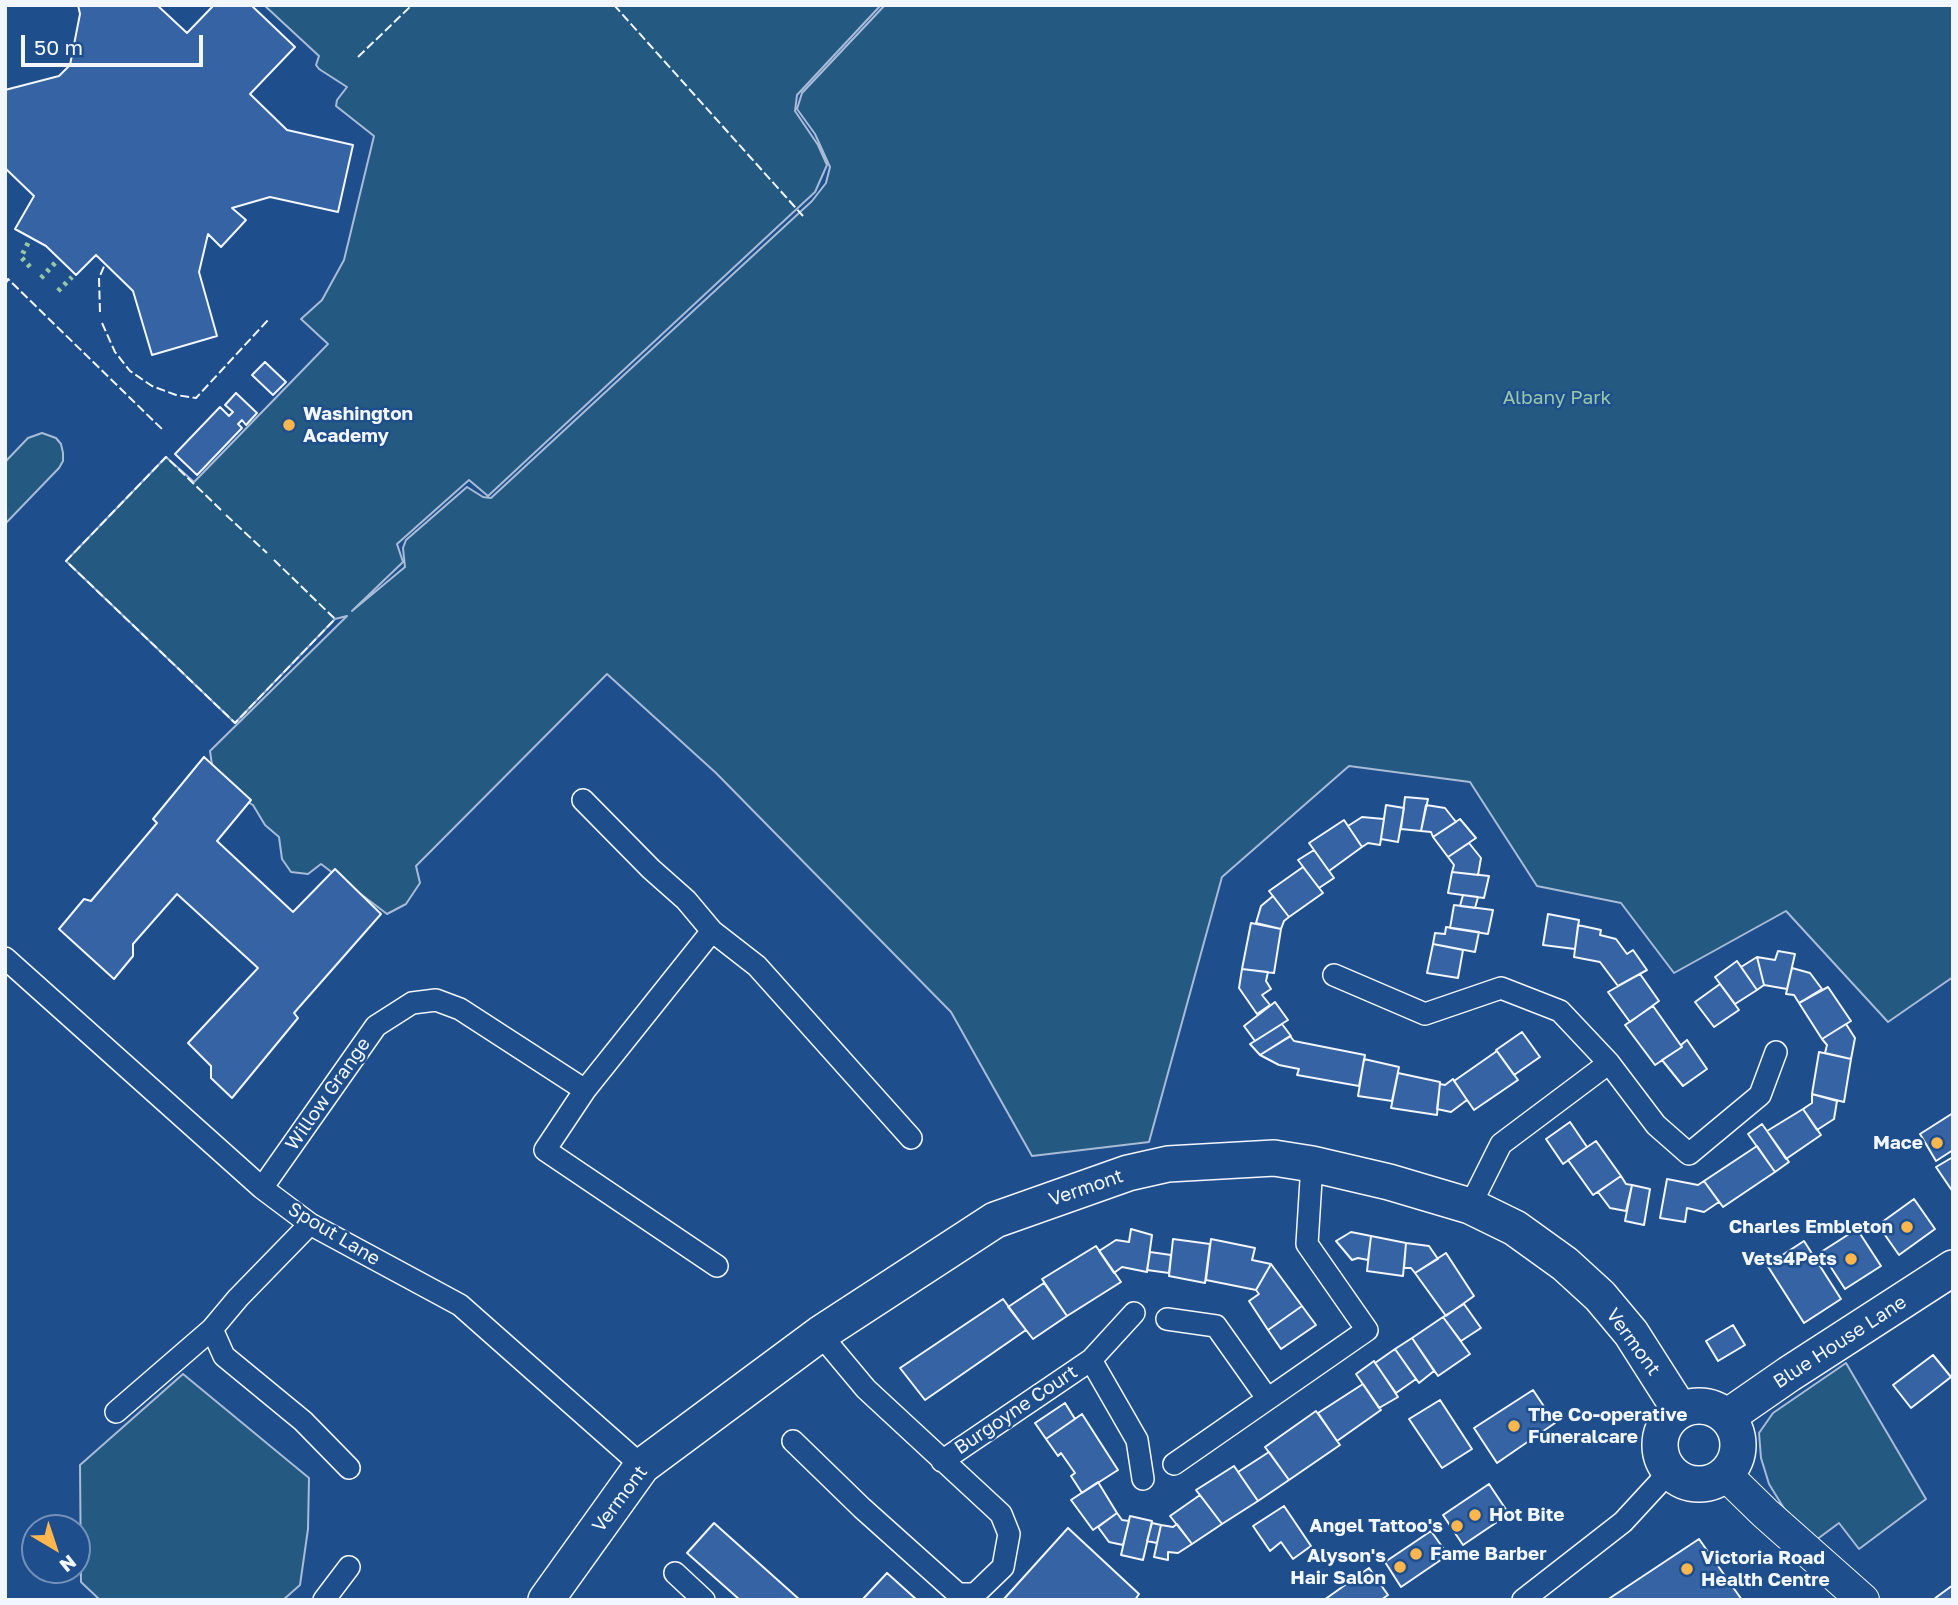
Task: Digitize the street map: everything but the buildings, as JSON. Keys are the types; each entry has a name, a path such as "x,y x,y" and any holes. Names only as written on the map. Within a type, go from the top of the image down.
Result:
{"main road":[{"name":"Vermont","path":"546,1600 642,1466 820,1335 995,1220 1128,1173 1186,1162 1274,1158 1312,1164 1390,1182 1470,1206 1515,1228 1565,1264 1600,1296 1631,1333 1680,1410"},
{"name":"Blue House Lane","path":"1727,1417 1953,1268"},
{"path":"1709,1408 1727,1417 1736,1432 1736,1459 1717,1480 1690,1484 1670,1472 1664,1462 1660,1449 1662,1436 1671,1419 1680,1410 1709,1408"}],"street":[{"path":"583,800 651,869 686,900 712,931 757,966 911,1138"},
{"path":"712,931 585,1090 545,1150 717,1266"},
{"name":"Spout Lane","path":"5,958 262,1188 310,1224 460,1305 642,1466"},
{"path":"1334,975 1425,1014 1501,988 1560,1011 1609,1063 1656,1125 1689,1154 1760,1095 1776,1052"},
{"name":"Willow Grange","path":"262,1188 376,1026 412,1003 436,1000 460,1009 585,1090"},
{"path":"1470,1206 1502,1144 1609,1063"},
{"path":"1174,1464 1367,1330 1307,1244 1312,1164"},
{"path":"116,1412 212,1329 238,1298 310,1224"},
{"name":"Burgoyne Court","path":"942,1461 1091,1360 1134,1313"},
{"path":"1167,1319 1216,1326 1267,1398"},
{"path":"212,1329 224,1356 303,1421 349,1468"},
{"path":"793,1441 862,1508 958,1594 964,1597 975,1594 1003,1567 1009,1534 1001,1514 866,1389 820,1335"},
{"name":"Burgoyne Court","path":"1091,1360 1137,1440 1143,1479"},
{"path":"1523,1600 1623,1522 1670,1472"},
{"path":"1725,1474 1863,1600"},
{"path":"324,1600 349,1567"},
{"path":"675,1573 704,1600"}],"green space":[{"name":"Albany Park","path":"264,5 881,5 797,95 795,111 818,145 827,165 815,192 488,496 469,480 397,544 403,562 352,611 405,567 403,548 406,540 467,487 483,497 491,498 812,201 826,183 830,167 815,134 797,109 802,93 885,5 1953,5 1953,977 1888,1022 1786,911 1674,973 1621,903 1537,886 1470,782 1349,766 1222,877 1149,1142 1032,1156 951,1012 716,773 607,674 416,866 420,883 406,904 387,914 321,864 308,874 291,872 282,859 279,837 265,825 253,805 232,793 213,772 210,751 347,616 335,619 235,723 66,561 166,457 194,482 328,344 301,319 322,300 344,260 374,136 336,106 337,100 347,87 319,69 316,65 319,56"},
{"path":"42,433 56,438 61,444 63,461 5,524 5,462 28,438"},
{"path":"1846,1363 1926,1499 1859,1549 1839,1523 1816,1540 1785,1510 1769,1484 1761,1458 1759,1433 1773,1413"},
{"path":"183,1374 309,1478 308,1529 300,1585 283,1600 100,1600 83,1584 91,1584 91,1514 80,1514 80,1465"}],"hedge":[{"path":"28,243 21,257 31,268"},
{"path":"41,278 56,262"},
{"path":"58,291 72,277"}],"fence":[{"path":"358,57 412,5"},
{"path":"614,5 803,216"},
{"path":"100,312 99,278 105,264"},
{"path":"5,285 8,279 163,430"},
{"path":"102,323 115,352 130,371 152,386 176,395 196,398 268,320"},
{"path":"221,510 166,457 66,561 235,723 335,619 272,558"},
{"path":"226,515 267,553"}],"place":[{"name":"Washington Academy","path":"289,425"},
{"name":"Mace","path":"1937,1143"},
{"name":"Charles Embleton","path":"1907,1227"},
{"name":"Vets4Pets","path":"1851,1259"},
{"name":"The Co-operative Funeralcare","path":"1514,1426"},
{"name":"Hot Bite","path":"1475,1515"},
{"name":"Angel Tattoo's","path":"1457,1526"},
{"name":"Fame Barber","path":"1416,1554"},
{"name":"Alyson's Hair Salon","path":"1400,1567"},
{"name":"Victoria Road Health Centre","path":"1687,1569"}]}
